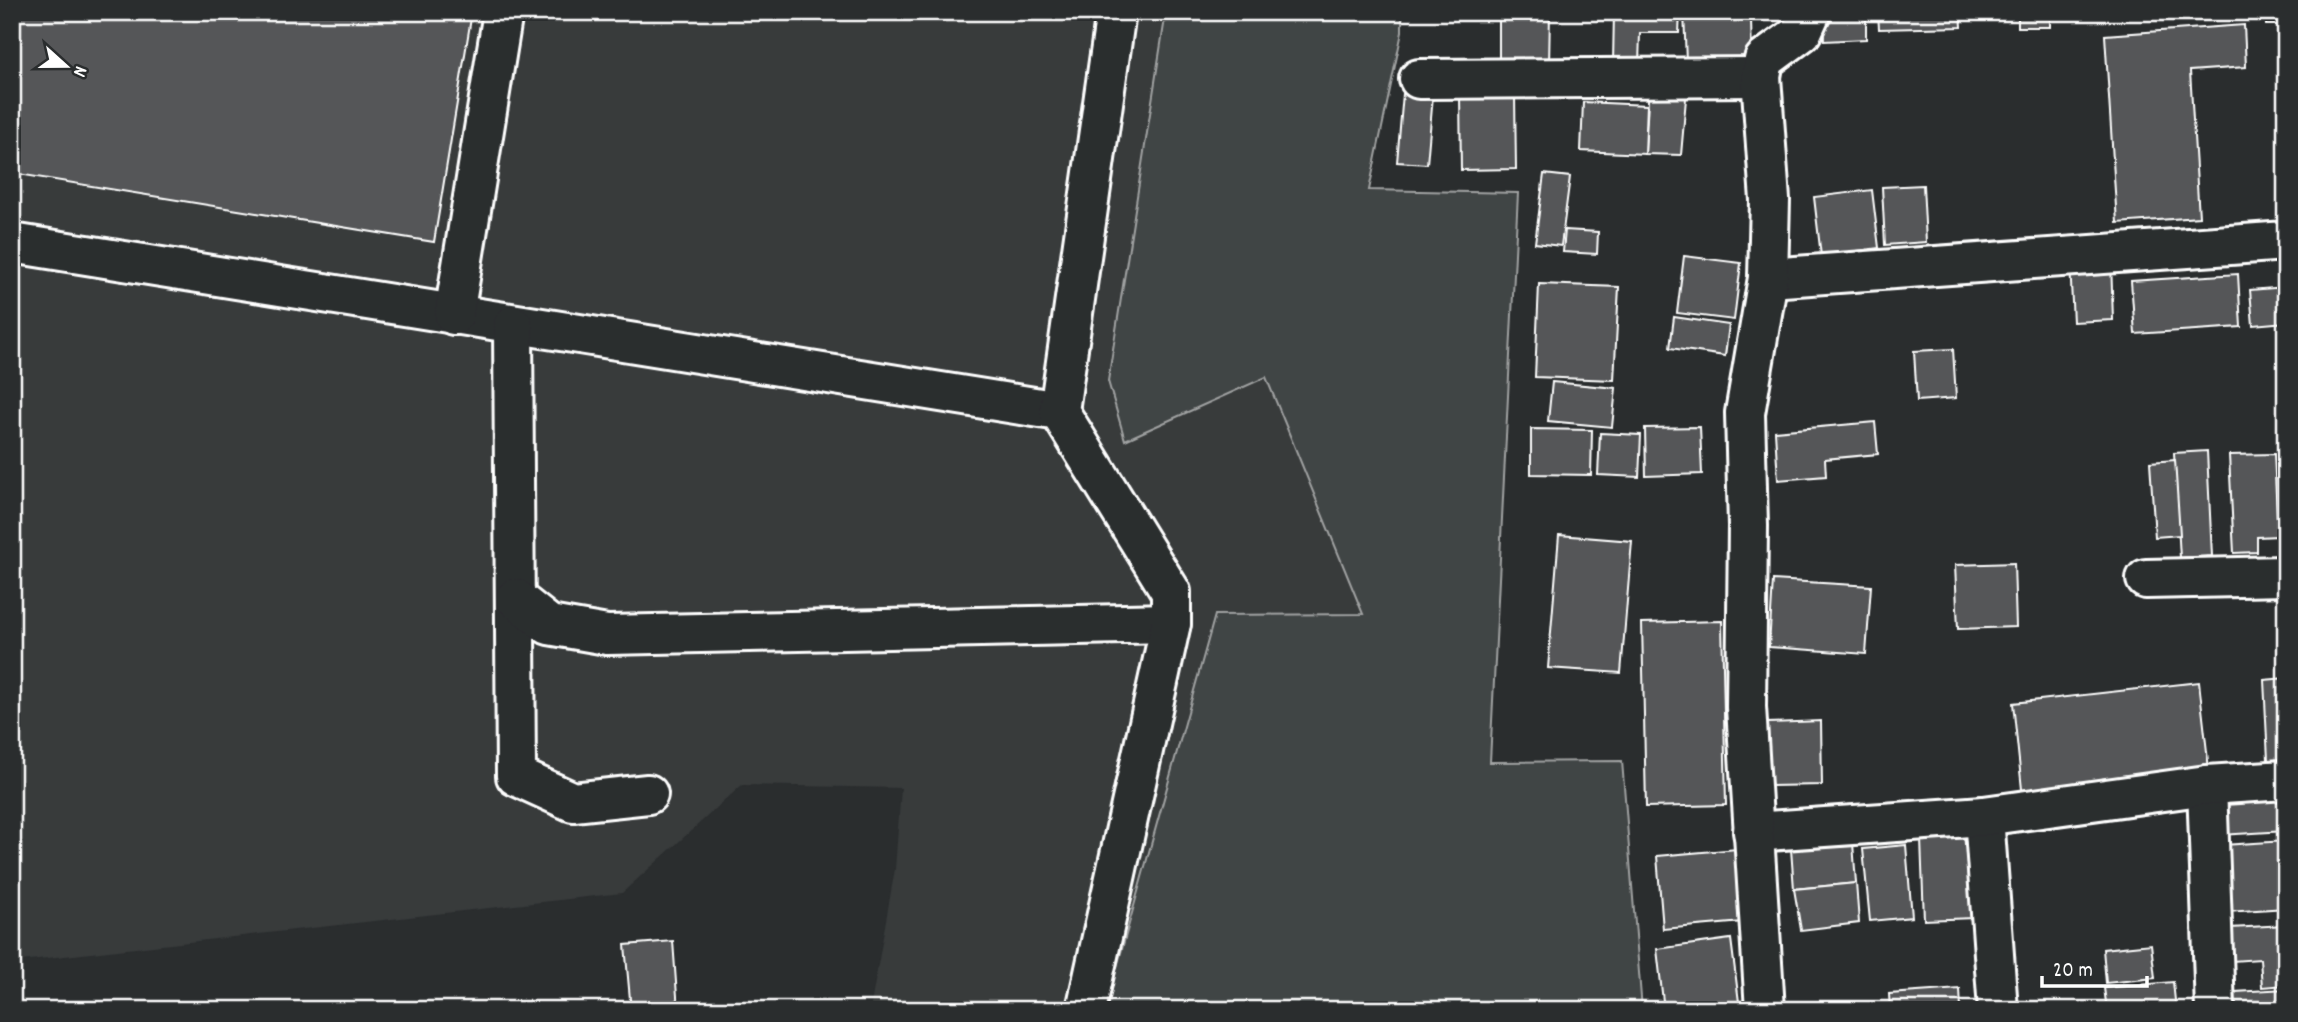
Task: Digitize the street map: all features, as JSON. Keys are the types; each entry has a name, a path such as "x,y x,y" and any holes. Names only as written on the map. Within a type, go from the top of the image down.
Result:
{"street":[{"path":"454,315 503,12"},
{"path":"1086,1010 1171,623 1171,592 1059,411 1116,12"},
{"path":"1765,1010 1745,707 1748,526 1745,413 1768,278 1770,200 1760,77 1764,60 1802,32 1811,12"},
{"path":"1419,79 1760,77"},
{"path":"1768,278 2286,241"},
{"path":"12,243 1059,411"},
{"path":"513,325 516,776 573,802 648,794"},
{"path":"2146,579 2286,576"},
{"path":"515,598 549,625 607,635 1171,623"},
{"path":"1753,832 1984,816 2207,785 2286,780"},
{"path":"2207,785 2215,1010"},
{"path":"1984,816 1998,1010"}],"shaded area":[{"path":"12,12 1402,12 1402,32 1369,190 1518,193 1497,623 1105,1010 870,1010 895,869 901,788 742,785 622,893 12,962"},
{"path":"1166,12 1402,12 1402,32 1369,190 1518,193 1490,762 1622,761 1642,1010 1105,1010 1215,615 1363,614 1266,377 1125,440 1108,381"}],"building":[{"path":"12,12 472,12 434,242 12,173"},
{"path":"1499,12 1550,12 1549,66 1499,65"},
{"path":"1614,12 1680,12 1679,33 1640,33 1639,64 1613,64"},
{"path":"1684,12 1702,12 1702,19 1751,18 1752,60 1686,62"},
{"path":"1823,12 1866,12 1866,39 1824,41"},
{"path":"1878,12 1961,12 1962,27 1879,29"},
{"path":"2018,12 2050,12 2050,27 2018,27"},
{"path":"2266,12 2286,12 2286,25 2266,25"},
{"path":"2244,25 2246,67 2190,71 2199,217 2117,223 2105,35"},
{"path":"1404,82 1434,84 1427,164 1397,162"},
{"path":"1649,83 1687,87 1681,155 1645,154"},
{"path":"1460,95 1515,95 1516,169 1461,170"},
{"path":"1583,102 1647,105 1645,154 1581,151"},
{"path":"1544,174 1570,177 1561,246 1535,243"},
{"path":"1923,185 1926,242 1885,245 1882,187"},
{"path":"1872,190 1879,248 1821,256 1814,197"},
{"path":"1565,230 1598,232 1597,254 1563,252"},
{"path":"1684,256 1741,263 1734,320 1677,313"},
{"path":"2111,261 2113,320 2073,322 2070,263"},
{"path":"2238,274 2241,327 2135,334 2131,281"},
{"path":"1539,284 1619,287 1614,380 1535,377"},
{"path":"2286,287 2286,322 2253,325 2250,290"},
{"path":"1674,317 1729,325 1725,356 1670,348"},
{"path":"1953,349 1956,398 1917,401 1914,351"},
{"path":"1552,382 1616,388 1612,427 1548,421"},
{"path":"1875,422 1878,454 1825,459 1826,476 1778,480 1775,431"},
{"path":"1700,427 1702,474 1646,476 1645,428"},
{"path":"1531,429 1592,430 1591,475 1531,474"},
{"path":"1600,433 1641,435 1639,477 1598,475"},
{"path":"2207,451 2212,556 2180,558 2174,453"},
{"path":"2274,454 2278,536 2257,537 2257,552 2234,553 2229,455"},
{"path":"2175,460 2180,535 2155,537 2150,462"},
{"path":"1559,535 1632,541 1621,673 1548,668"},
{"path":"2014,563 2016,627 1958,629 1955,565"},
{"path":"1773,580 1871,586 1866,654 1769,647"},
{"path":"1722,621 1726,805 1646,807 1642,623"},
{"path":"2286,678 2286,759 2268,760 2264,680"},
{"path":"2199,682 2210,778 2023,799 2013,703"},
{"path":"1821,721 1822,785 1769,786 1768,723"},
{"path":"2286,793 2286,831 2220,835 2218,797"},
{"path":"1970,837 1973,918 1924,920 1921,839"},
{"path":"2286,841 2286,908 2227,912 2223,845"},
{"path":"1853,843 1856,883 1794,889 1791,849"},
{"path":"1906,845 1912,917 1870,921 1863,849"},
{"path":"1737,849 1743,922 1663,929 1657,856"},
{"path":"1856,883 1859,923 1801,930 1794,889"},
{"path":"2286,925 2286,985 2262,987 2260,959 2232,961 2230,928"},
{"path":"1731,939 1740,1010 1664,1010 1657,949"},
{"path":"673,941 678,1010 631,1010 625,945"},
{"path":"2151,944 2155,978 2106,983 2103,949"},
{"path":"2173,982 2176,1010 2107,1010 2104,988"},
{"path":"1960,989 1961,1010 1890,1010 1889,994"},
{"path":"2286,989 2286,1010 2236,1010 2235,992"}]}
